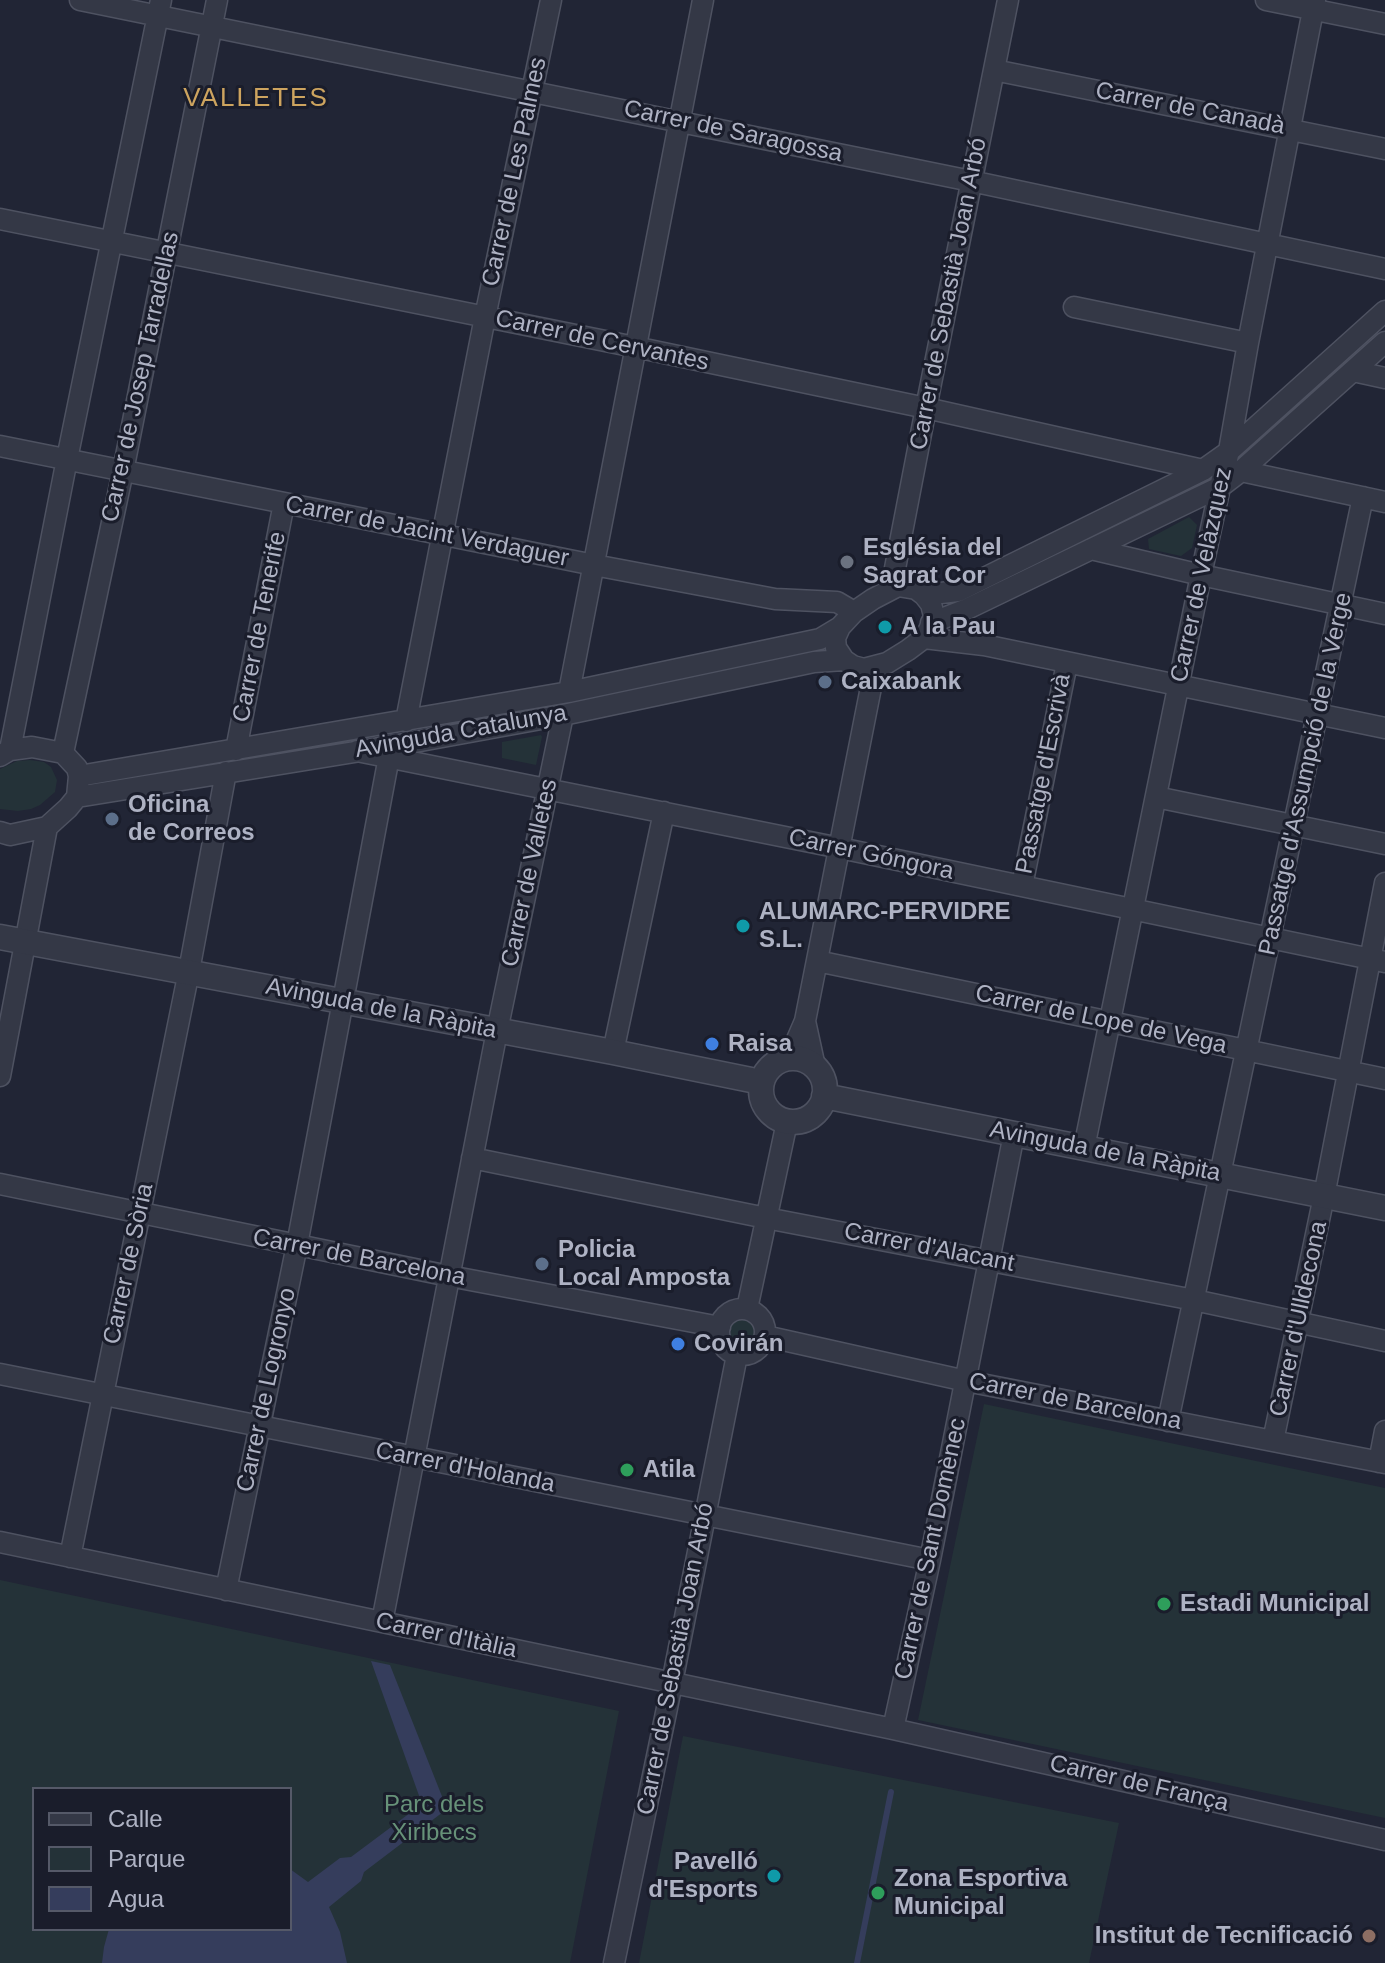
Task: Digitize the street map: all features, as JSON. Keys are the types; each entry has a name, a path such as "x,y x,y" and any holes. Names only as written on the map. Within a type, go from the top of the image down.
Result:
{"street":[{"name":"Carrer de Saragossa","path":"80,0 160,8 212,27 971,181 1385,269"},
{"name":"Carrer de Josep Tarradellas","path":"63,753 217,0"},
{"name":"Carrer de Les Palmes","path":"406,721 551,0"},
{"path":"569,692 703,0"},
{"name":"Carrer de Sebastià Joan Arbó","path":"891,589 1008,0"},
{"path":"1266,0 1314,5 1385,24"},
{"name":"Carrer de Velàzquez","path":"1084,1148 1229,451 1314,5"},
{"path":"0,832 10,835 47,827 68,808 78,786 77,768 63,753 32,747 5,753 160,8"},
{"name":"Carrer de Canadà","path":"994,70 1385,149"},
{"name":"Carrer de Cervantes","path":"0,219 635,347 1203,470"},
{"path":"1074,307 1248,343"},
{"path":"924,595 958,591 1203,470 1229,451 1385,311"},
{"path":"840,627 835,638 836,648 844,660 864,669 887,663 908,650 928,631 967,609 1220,487 1385,342"},
{"path":"1353,371 1385,378"},
{"name":"Carrer de Jacint Verdaguer","path":"0,446 775,599 837,602 854,612"},
{"path":"1241,471 1385,502"},
{"name":"Passatge d'Assumpció de la Verge","path":"1168,1421 1363,497"},
{"name":"Carrer de Tenerife","path":"236,750 284,503"},
{"path":"1091,549 1385,614"},
{"path":"78,786 236,750 569,692 820,639 840,627 854,612 898,586 916,589 931,604 934,616 928,631"},
{"path":"928,631 1067,663 1385,728"},
{"name":"Avinguda Catalunya","path":"390,752 814,662 844,660"},
{"name":"Passatge d'Escrivà","path":"1022,886 1067,663"},
{"path":"789,1058 805,1021 875,667"},
{"name":"Carrer de Valletes","path":"382,1622 497,1031 563,715"},
{"name":"Avinguda Catalunya","path":"78,786 226,772 357,751"},
{"name":"Carrer Góngora","path":"357,751 390,752 549,789 1378,960"},
{"path":"343,1002 390,752"},
{"path":"189,971 226,772"},
{"path":"1156,797 1385,844"},
{"path":"613,1052 664,812"},
{"path":"0,1076 47,827"},
{"name":"Carrer d'Ulldecona","path":"1273,1441 1349,1071 1378,960 1385,883"},
{"name":"Avinguda de la Ràpita","path":"0,937 761,1082"},
{"name":"Carrer de Lope de Vega","path":"817,961 1385,1079"},
{"name":"Carrer de Sòria","path":"70,1557 189,971"},
{"name":"Carrer de Logronyo","path":"226,1590 343,1002"},
{"path":"805,1021 815,1067"},
{"path":"799,1058 815,1067 822,1075 825,1086 821,1105 815,1113 797,1122 787,1122 769,1112 763,1103 761,1082 771,1065 780,1060 799,1058"},
{"name":"Avinguda de la Ràpita","path":"824,1096 1385,1208"},
{"path":"747,1309 787,1122"},
{"name":"Carrer de Sant Domènec","path":"893,1729 930,1560 1014,1134"},
{"name":"Carrer d'Alacant","path":"472,1158 1194,1300 1385,1341"},
{"name":"Carrer de Barcelona","path":"0,1184 449,1276 720,1327"},
{"path":"747,1309 761,1317 765,1336 755,1351 737,1355 722,1343 720,1327 728,1313 747,1309"},
{"name":"Carrer de Barcelona","path":"765,1336 966,1381 1382,1462"},
{"name":"Carrer de Sebastià Joan Arbó","path":"614,1963 737,1355"},
{"name":"Carrer d'Holanda","path":"0,1374 930,1560"},
{"path":"1382,1462 1385,1431"},
{"name":"Carrer d'Itàlia","path":"0,1542 893,1729"},
{"name":"Carrer de França","path":"893,1729 1385,1840"}],"green space":[{"path":"1189,517 1197,525 1192,548 1181,556 1149,549 1148,539"},
{"path":"541,735 536,765 502,758 502,742"},
{"path":"17,761 44,762 51,767 57,780 55,792 31,809 0,809 0,769"},
{"path":"742,1318 752,1322 756,1332 752,1342 742,1346 732,1342 728,1332 732,1322"},
{"name":"Estadi Municipal","path":"984,1404 1385,1488 1385,1818 918,1720"},
{"name":"Parc dels Xiribecs","path":"0,1580 619,1711 570,1963 0,1963"},
{"name":"Zona Esportiva Municipal","path":"683,1736 1119,1823 1089,1963 639,1963"}],"water":[{"path":"371,1661 390,1665 447,1809 364,1872 361,1881 329,1907 340,1932 347,1963 102,1963 108,1931 292,1931 292,1870 308,1882 340,1858 351,1857 422,1804"}],"waterway":[{"path":"857,1963 891,1792"}],"place":[{"name":"Església del Sagrat Cor","path":"847,562"},
{"name":"A la Pau","path":"885,627"},
{"name":"Caixabank","path":"825,682"},
{"name":"Oficina de Correos","path":"112,819"},
{"name":"ALUMARC-PERVIDRE S.L.","path":"743,926"},
{"name":"Raisa","path":"712,1044"},
{"name":"Policia Local Amposta","path":"542,1264"},
{"name":"Covirán","path":"678,1344"},
{"name":"Atila","path":"627,1470"},
{"name":"Estadi Municipal","path":"1164,1604"},
{"name":"Pavelló d'Esports","path":"774,1876"},
{"name":"Zona Esportiva Municipal","path":"878,1893"},
{"name":"Institut de Tecnificació","path":"1369,1936"}],"district":[{"name":"VALLETES","path":"256,99"}]}
